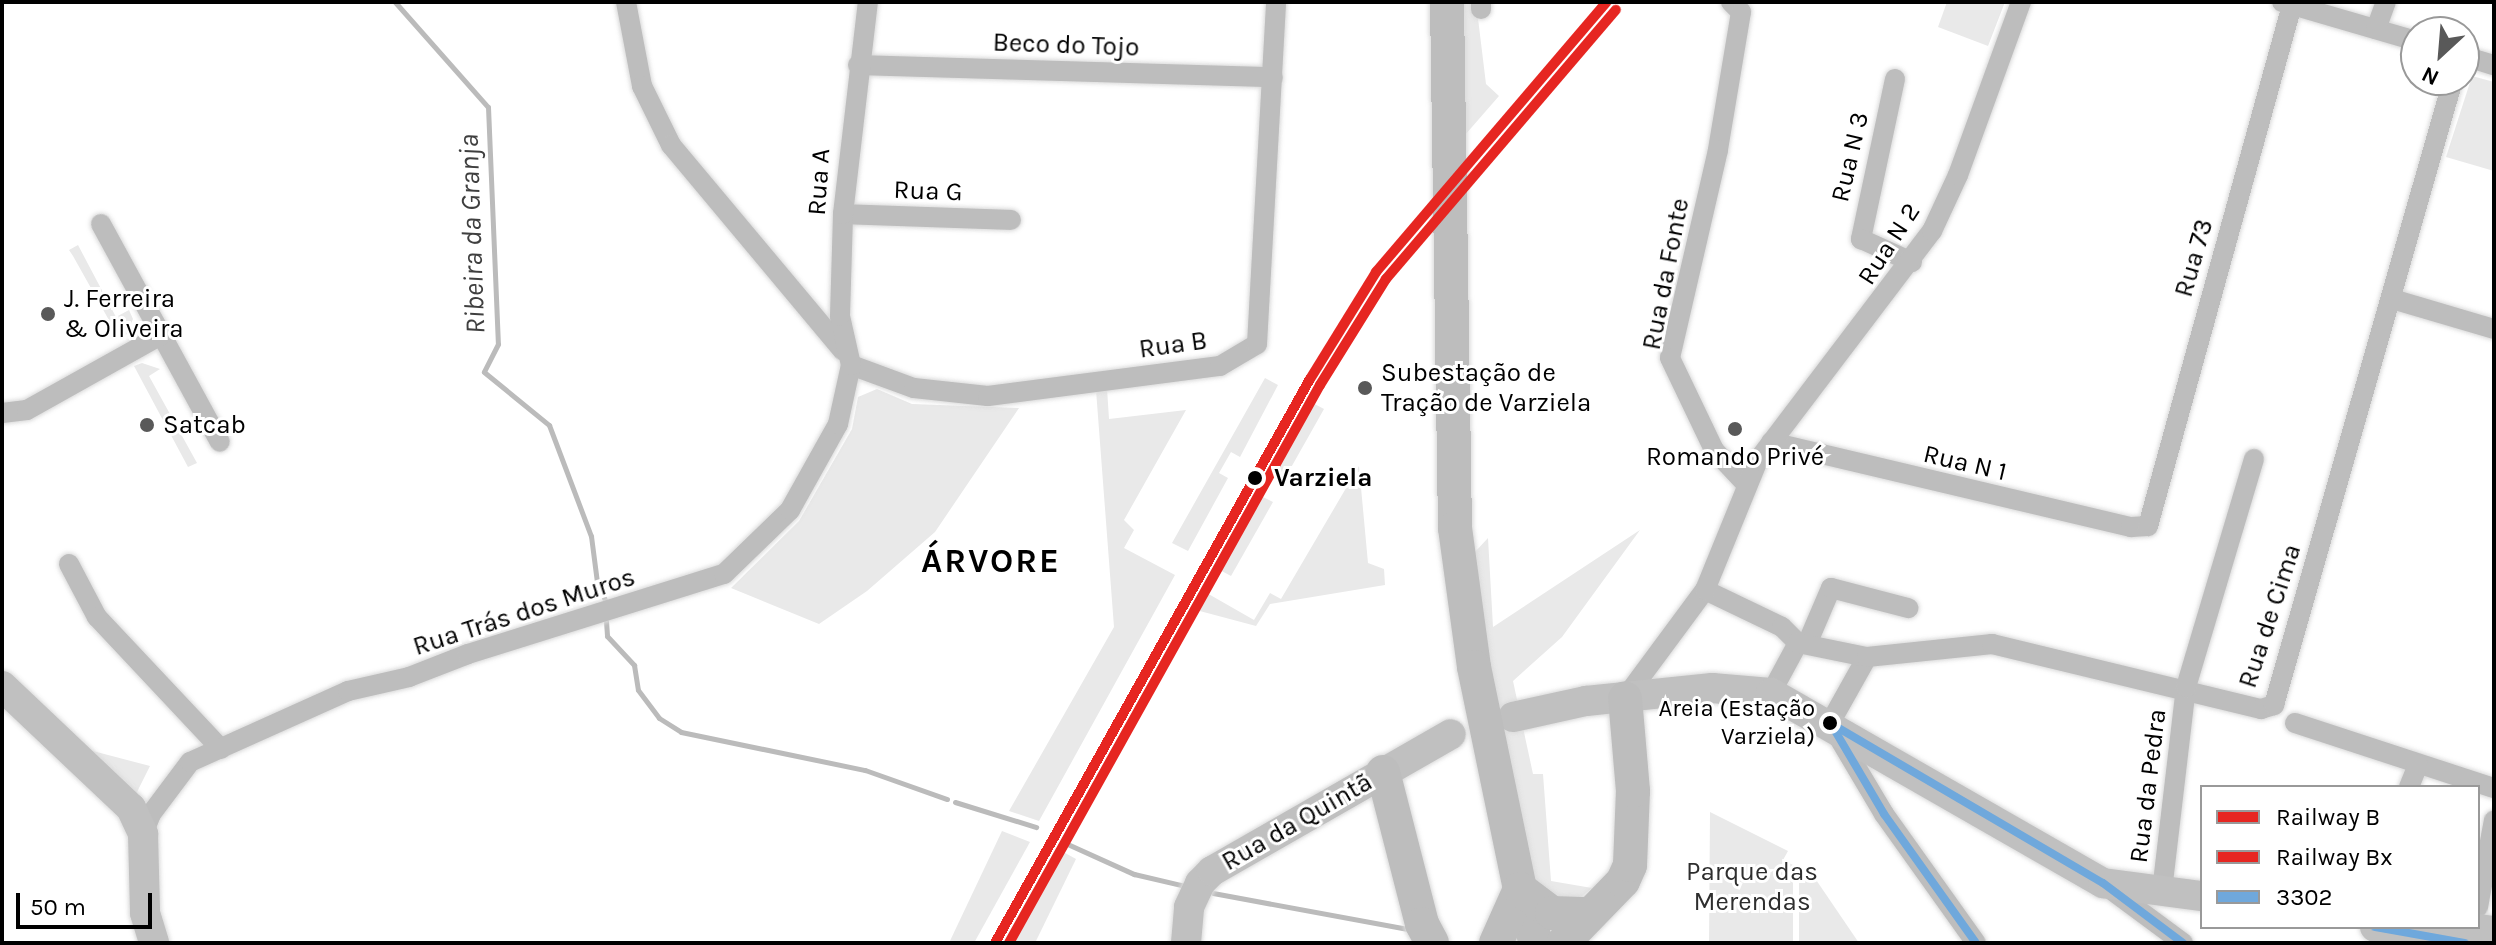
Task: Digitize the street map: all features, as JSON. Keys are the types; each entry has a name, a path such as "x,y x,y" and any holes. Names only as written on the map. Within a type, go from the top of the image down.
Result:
{"main road":[{"path":"1447,2 1455,528 1474,667 1520,889 1536,943"},
{"path":"1563,943 1588,914 1613,892 1630,865 1633,791 1625,698"},
{"path":"1383,772 1422,924 1432,943"},
{"path":"1520,889 1552,913 1588,914"},
{"path":"1496,943 1510,920 1520,889"}],"street":[{"path":"626,2 642,86 671,145 707,194 831,332 851,365"},
{"name":"Rua A","path":"851,365 840,316 843,214 858,65 868,2"},
{"name":"Rua B","path":"851,365 914,388 988,396 1220,366 1257,344 1276,2"},
{"name":"Rua da Fonte","path":"1731,2 1741,12 1721,135 1670,358 1714,450 1747,485"},
{"name":"Rua N 2","path":"1747,485 1771,442 1912,262 1958,175 2021,2"},
{"path":"2376,29 2386,2"},
{"path":"2287,3 2400,36"},
{"name":"Rua 73","path":"2148,526 2287,3"},
{"name":"Beco do Tojo","path":"858,65 1273,77"},
{"name":"Rua N 3","path":"1895,79 1861,239 1912,262"},
{"name":"Rua de Cima","path":"1705,590 1782,627 1802,644 1867,657 1992,644 2186,687 2261,709 2274,705 2449,96"},
{"name":"Rua G","path":"843,214 1011,220"},
{"path":"101,224 220,442"},
{"path":"2392,299 2494,329"},
{"path":"2,413 27,410 161,335"},
{"name":"Rua Trás dos Muros","path":"143,834 190,762 348,691 409,677 468,654 724,574 790,510 838,424 851,365"},
{"name":"Rua N 1","path":"1771,442 2131,527 2148,526"},
{"name":"Rua da Pedra","path":"2162,891 2186,687 2254,459"},
{"path":"1625,698 1705,590 1747,485"},
{"path":"69,564 97,617 221,749"},
{"path":"1771,693 1802,644 1831,588 1908,608"},
{"path":"1830,723 1867,657"},
{"path":"2,686 131,808 143,834 145,913 154,943"},
{"path":"1513,717 1625,698 1712,688 1771,693 1830,723 2103,883 2183,943"},
{"path":"1830,723 1884,814 1976,943"},
{"path":"2295,723 2494,788"},
{"name":"Rua da Quintã","path":"1186,943 1189,907 1200,883 1212,871 1451,734"},
{"path":"2410,785 2418,765"},
{"path":"2480,900 2494,820"},
{"path":"2103,883 2200,895"}],"green space":[{"path":"1464,2 1476,2 1486,84 1499,96 1465,135"},
{"path":"1947,2 2005,2 1988,46 1938,27"},
{"path":"2480,78 2494,82 2494,171 2446,157 2466,96 2480,96"},
{"path":"78,245 116,317 129,310 133,319 127,334 119,338 69,250"},
{"path":"142,363 160,369 149,376 197,463 188,467 134,366"},
{"path":"1265,378 1278,385 1240,457 1231,452 1219,473 1228,478 1188,551 1172,543"},
{"path":"1107,388 1109,419 1186,410 1124,520 1134,530 1124,548 1175,575 1039,821 1009,811 1114,627 1096,390"},
{"path":"877,389 912,404 1019,408 935,532 867,591 819,624 731,588 799,521 852,429 858,397"},
{"path":"1309,401 1324,409 1284,480 1269,472"},
{"path":"1359,466 1368,563 1384,569 1385,585 1270,604 1256,626 1196,610 1205,592 1254,620 1270,593 1281,599"},
{"path":"1257,494 1273,502 1231,576 1216,568"},
{"path":"1640,530 1562,637 1513,681 1533,774 1543,774 1551,881 1592,888 1577,900 1555,901 1533,878 1500,736 1474,553 1488,538 1493,627"},
{"path":"89,750 150,766 135,796"},
{"name":"Parque das Merendas","path":"1710,812 1788,851 1783,860 1793,865 1793,943 1709,943"},
{"path":"1002,831 1030,842 974,943 949,943"},
{"path":"1056,848 1076,859 1035,943 1003,943"},
{"name":"Parque das Merendas","path":"1799,868 1808,868 1859,943 1799,943"}],"waterway":[{"name":"Ribeira da Granja","path":"395,2 488,107 498,344 484,372 549,425 591,536 597,582 605,600"},
{"name":"Ribeira da Granja","path":"606,621 607,636 634,665 638,690 659,718 681,732 865,770 947,799"},
{"name":"Ribeira da Granja","path":"955,802 1036,827"},
{"name":"Ribeira da Granja","path":"1063,842 1134,874 1185,886"},
{"name":"Ribeira da Granja","path":"1213,893 1408,929"}],"rail line":[{"name":"B","path":"995,943 1310,379 1376,272 1607,2"},
{"name":"Bx","path":"1009,943 1320,385 1386,279 1616,10"}],"transit line":[{"name":"3302","path":"1830,723 2103,883 2183,943"},
{"name":"3302","path":"1834,729 1884,814 1976,943"},
{"name":"3302","path":"2386,929 2465,943"}],"place":[{"name":"J. Ferreira & Oliveira","path":"48,314"},
{"name":"Subestação de Tração de Varziela","path":"1365,388"},
{"name":"Satcab","path":"147,425"},
{"name":"Romando Privé","path":"1735,429"},
{"name":"Varziela","path":"1255,478"},
{"name":"Areia (Estação Varziela)","path":"1830,723"}],"district":[{"name":"ÁRVORE","path":"991,562"}]}
